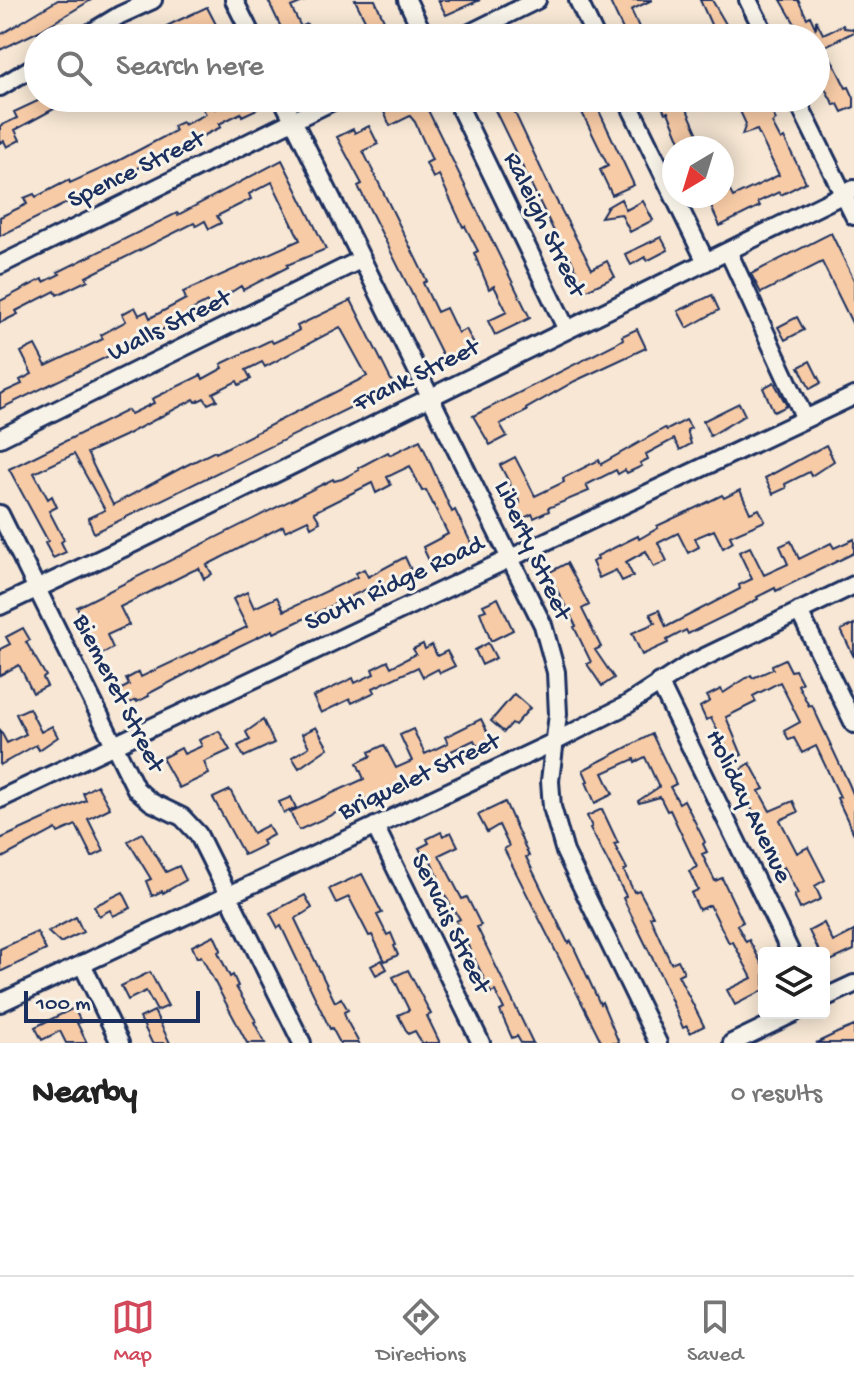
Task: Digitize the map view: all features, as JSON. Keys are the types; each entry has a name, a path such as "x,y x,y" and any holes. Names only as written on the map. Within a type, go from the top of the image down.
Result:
{"street":[{"path":"105,24 153,0"},
{"path":"234,0 246,24"},
{"path":"407,0 418,24"},
{"path":"488,24 537,0"},
{"path":"578,0 589,24"},
{"path":"748,0 760,24"},
{"path":"0,87 24,72"},
{"name":"Liberty Street","path":"289,112 543,625 556,672 558,714 550,781 552,807 565,852 658,1043"},
{"name":"Spence Street","path":"0,265 310,112"},
{"name":"Raleigh Street","path":"462,112 567,330"},
{"path":"633,112 706,262"},
{"path":"804,112 849,192 854,216"},
{"name":"Frank Street","path":"0,606 849,192"},
{"path":"728,251 805,419"},
{"name":"Walls Street","path":"0,438 362,259"},
{"name":"South Ridge Road","path":"0,799 854,396"},
{"name":"Biemeret Street","path":"0,514 136,789 151,802 182,817 198,834 302,1043"},
{"name":"Briquelet Street","path":"0,1003 554,742 625,706 688,665 854,585"},
{"path":"799,611 854,724"},
{"name":"Holiday Avenue","path":"659,682 788,947"},
{"name":"Servais Street","path":"375,826 481,1043"},
{"path":"82,964 120,1043"},
{"path":"830,995 854,984"},
{"path":"732,1043 782,1019"}],"building":[{"path":"58,0 91,0 51,24 24,24 24,38 0,50 0,35"},
{"path":"268,0 307,0 291,7 300,24 279,24"},
{"path":"355,0 375,0 386,24 367,24"},
{"path":"438,0 480,0 446,15"},
{"path":"609,0 652,0 631,10 638,24 620,24"},
{"path":"700,0 712,0 726,24 711,24"},
{"path":"781,0 798,0 814,24 795,24"},
{"path":"207,7 216,24 171,24"},
{"path":"843,25 844,28 854,29 854,32 830,44 830,31"},
{"path":"830,56 854,98 854,107 842,112 838,104 834,105 830,98"},
{"path":"24,107 24,112 48,112 15,130 20,140 7,147 4,141 0,143 0,126 17,118 14,112"},
{"path":"251,112 242,116 241,113 219,124 221,127 0,236 0,217 27,204 24,198 34,194 36,197 116,162 175,131 173,126 182,122 184,125 206,114"},
{"path":"384,112 429,112 530,318 495,335 488,321 507,312 494,286 489,289 474,253 478,251 439,175 433,178 426,163 432,160 415,122 410,116 390,126"},
{"path":"496,112 515,112 592,269 607,261 615,277 582,292 575,277 579,276 569,255 566,256"},
{"path":"582,112 600,112 634,185 612,195 600,170 608,166"},
{"path":"668,112 688,112 699,136 678,136"},
{"path":"740,112 772,112 776,120 772,123 781,140 784,138 806,182 758,202 760,206 720,226 712,208 734,208 734,197 779,175 757,130 742,135 746,124"},
{"path":"369,126 378,144 363,151 427,281 423,283 437,312 446,308 458,333 466,329 475,346 453,357 444,358 358,186 362,184 337,137"},
{"path":"282,160 326,249 287,265 243,290 241,286 209,306 207,302 160,331 119,345 121,350 0,409 0,394 22,384 20,380 32,374 21,352 35,345 46,366 103,339 101,335 126,321 122,314 135,307 139,315 147,311 150,318 186,299 183,292 300,240 272,182 249,194 251,199 217,216 221,223 209,229 205,221 196,226 194,223 86,277 88,280 57,295 55,291 16,311 18,314 0,323 0,301 178,215"},
{"path":"621,199 626,210 643,201 653,220 630,232 621,214 601,217 607,207"},
{"path":"831,233 854,280 854,327 822,262 761,293 751,274"},
{"path":"661,237 668,250 631,265 625,254"},
{"path":"712,295 719,310 687,328 678,311"},
{"path":"351,300 394,386 94,533 88,518 105,510 74,454 34,473 48,499 52,496 57,507 49,511 64,540 61,542 66,552 53,558 45,543 48,541 9,469 128,410 131,414 154,403 152,399 201,375 203,379 223,368 221,364 271,340 273,343 292,334 299,330 297,326","holes":["340,327 367,376 113,505 87,453 194,399 196,402 204,398 208,404 217,400 213,393 237,381 239,385 251,379 246,370 262,362 265,367"]},
{"path":"797,317 804,330 785,340 778,327"},
{"path":"637,329 646,348 575,381 500,424 507,436 490,445 473,416 615,344 623,339 622,336"},
{"path":"810,361 821,383 810,389 799,367"},
{"path":"774,382 787,406 774,412 763,388"},
{"path":"739,403 745,415 710,436 703,421"},
{"path":"686,420 691,428 687,430 691,444 680,450 674,439 646,454 648,459 640,463 642,466 627,473 625,470 618,474 616,470 586,485 589,491 548,508 549,511 534,518 532,514 522,519 515,505 520,503 500,465 515,457 535,496 564,482 563,478 599,460 601,464 665,428 667,430"},
{"path":"420,440 452,512 455,510 472,545 446,558 449,562 433,569 425,552 423,547 448,534 410,466 387,477 391,485 376,493 372,483 314,512 320,522 311,527 308,520 285,531 283,526 207,565 212,574 204,579 199,568 120,607 129,625 107,635 113,648 100,655 77,607 333,479 342,479 388,452 390,455"},
{"path":"826,445 834,461 811,476 809,472 785,484 786,488 773,494 765,478"},
{"path":"740,490 750,513 759,509 765,521 730,536 733,542 723,548 714,530 695,538 699,547 688,553 678,533 658,543 667,561 654,567 646,551 626,562 633,576 622,581 616,570 599,578 592,562 598,559 597,556 638,536 639,539 657,526 722,495 724,498"},
{"path":"854,539 854,553 776,591 775,588 688,634 686,630 667,640 668,643 642,655 632,633 655,623 650,614 659,610 666,627 740,589 739,585 752,579 739,552 750,547 764,575 788,564 780,546 791,541 799,559 831,543 834,548"},
{"path":"405,557 412,572 381,587 379,583 274,633 273,630 239,646 137,702 125,705 118,691 129,685 126,679 139,672 141,677 247,627 233,599 247,592 254,608 277,597 284,611 357,577 356,573 364,569 368,577"},
{"path":"567,563 589,605 582,609 601,647 595,650 614,678 602,686 587,664 591,662 576,626 548,573"},
{"path":"498,598 513,630 491,641 480,612 486,610 483,605"},
{"path":"854,624 854,657 841,630"},
{"path":"23,628 30,640 26,642 46,676 43,678 47,686 33,693 19,665 0,675 0,649 10,644 6,637"},
{"path":"488,643 496,658 482,665 475,650"},
{"path":"423,644 425,649 432,645 437,656 447,651 455,666 440,673 438,669 423,677 418,667 373,688 375,692 352,703 350,699 321,713 313,697 353,678 355,683 374,674 372,669 388,661 391,667 416,654 413,649"},
{"path":"785,659 802,683 798,685 809,706 812,705 854,796 854,834 816,746 802,753 794,738 789,740 784,731 800,722 780,682 753,696 756,702 726,717 742,755 728,761 721,747 725,745 711,718 706,720 700,707 710,701 707,696 721,689 723,693 751,675 753,678 773,669 772,665"},
{"path":"514,694 530,708 504,732 491,721"},
{"path":"29,708 41,732 52,726 58,737 39,750 36,745 0,765 0,730 7,743 26,734 16,714"},
{"path":"481,719 491,739 477,746 474,740 443,755 446,760 414,777 299,830 290,812 364,779 357,763 371,756 369,752 384,745 396,768 412,761 400,735 413,729 425,754 448,743 445,737"},
{"path":"263,720 274,743 244,757 238,746 250,740 246,732"},
{"path":"316,727 328,748 299,768 292,757 309,747 302,734"},
{"path":"219,731 230,750 204,762 209,774 179,788 162,758 181,748 184,754 202,746 199,740"},
{"path":"652,734 676,784 670,787 679,803 684,800 705,842 707,852 702,854 715,881 722,878 743,922 737,925 758,957 758,993 735,1005 727,990 752,978 733,942 729,943 710,905 699,910 691,893 698,890 689,871 697,867 670,810 667,811 660,797 638,801 659,787 645,757 603,773 613,794 595,803 583,770"},
{"path":"750,763 764,789 759,791 770,811 793,801 798,812 780,820 797,853 808,847 825,880 815,886 821,899 800,909 794,895 798,894 784,867 781,869 773,855 776,854 736,773"},
{"path":"97,785 110,808 88,819 104,851 92,857 76,825 58,833 56,829 0,859 0,839 86,800 83,793"},
{"path":"230,790 253,833 268,825 273,835 262,841 264,845 244,855 213,798"},
{"path":"291,797 296,808 284,813 279,802"},
{"path":"505,802 529,856 526,857 568,943 571,941 600,1004 602,1002 619,1043 602,1043 504,849 509,846 499,825 487,832 478,815"},
{"path":"602,809 618,843 614,844 634,892 639,890 653,916 650,917 671,963 678,960 684,972 678,975 704,1026 690,1033 687,1026 683,1028 623,898 626,896 590,828 587,816"},
{"path":"441,832 443,836 451,832 458,846 439,855 462,899 467,897 481,925 477,927 533,1043 521,1043 517,1036 512,1038 500,1011 504,1009 495,991 491,993 456,921 460,919 435,880 438,876 430,859 426,861 419,848 429,843 427,839"},
{"path":"142,833 166,872 179,866 186,880 152,896 146,881 151,879 128,841"},
{"path":"362,874 382,913 377,915 396,945 398,955 385,961 349,897 336,903 329,889"},
{"path":"123,892 131,908 113,916 110,910 99,916 94,906"},
{"path":"305,895 312,908 295,919 335,1002 341,998 348,1010 344,1012 347,1021 359,1043 340,1043 330,1029 281,926 278,928 270,913"},
{"path":"76,917 83,932 60,943 48,932"},
{"path":"824,923 833,942 854,931 854,950 830,961 830,947 817,947 809,931"},
{"path":"37,932 46,950 0,972 0,949"},
{"path":"214,935 221,950 218,952 230,977 233,975 265,1043 247,1043 201,956 197,958 192,946"},
{"path":"382,960 387,969 376,975 371,966"},
{"path":"408,970 431,1014 427,1016 440,1043 422,1043 415,1031 408,1034 398,1015 409,1010 393,977"},
{"path":"150,972 168,1006 157,1011 146,991 128,1000 121,986"},
{"path":"74,1008 81,1022 77,1023 87,1043 66,1043 60,1031 42,1040 35,1027"},
{"path":"154,1011 170,1043 152,1043 140,1018"},
{"path":"854,1026 854,1043 816,1043 837,1033"}]}
